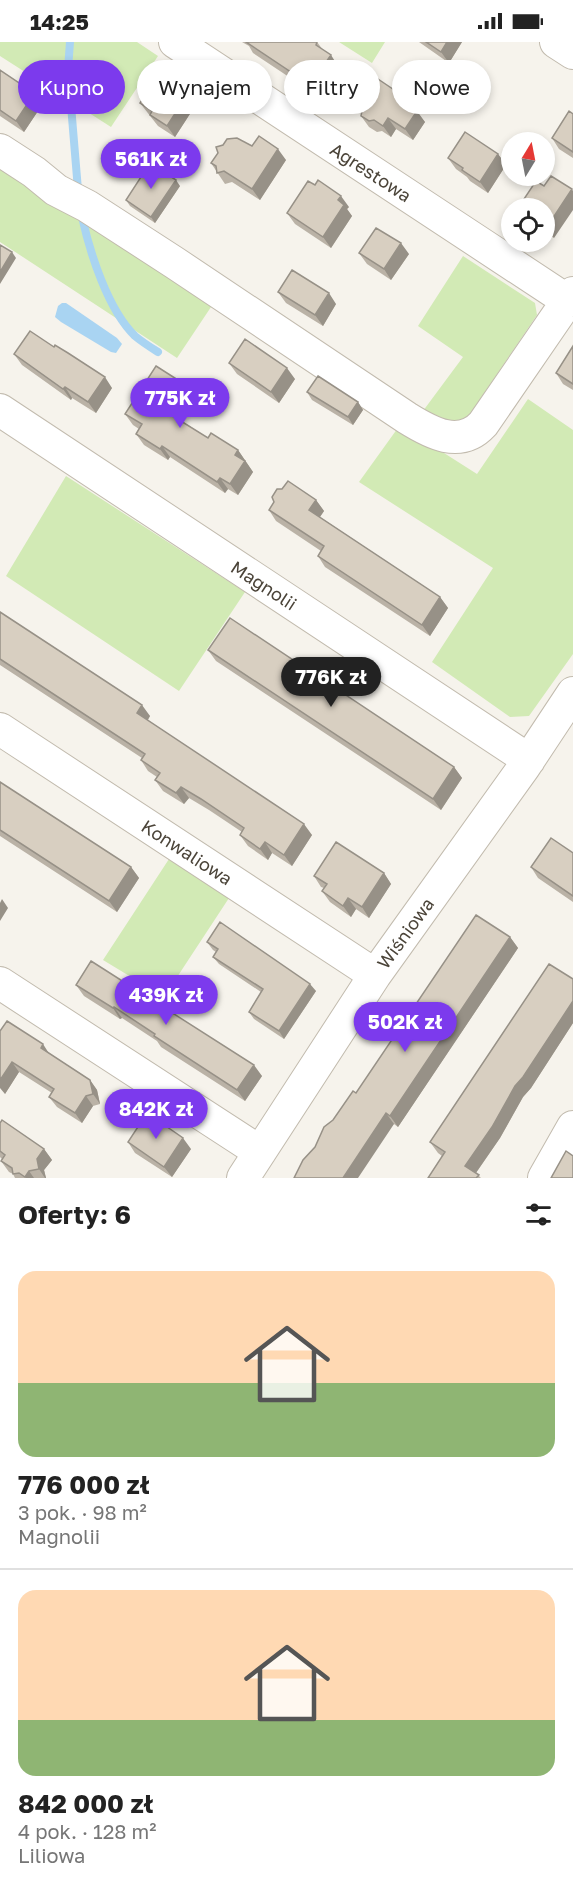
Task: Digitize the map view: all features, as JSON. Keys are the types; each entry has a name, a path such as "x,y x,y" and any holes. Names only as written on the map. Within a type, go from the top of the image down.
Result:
{"street":[{"name":"Agrestowa","path":"175,42 570,297"},
{"path":"556,42 573,53"},
{"path":"0,150 34,172 56,190 87,206 428,430 451,438 467,436 478,430 570,297"},
{"name":"Magnolii","path":"0,410 529,760"},
{"name":"Wiśniowa","path":"243,1178 375,975 529,760 573,693"},
{"name":"Konwaliowa","path":"0,729 375,975"},
{"path":"0,983 260,1152"},
{"path":"544,1178 573,1127"}],"green space":[{"path":"0,42 137,42 158,56 155,60 137,60 137,88 125,106 125,60 18,60 18,68 0,56"},
{"path":"339,42 385,42 374,60 367,60"},
{"path":"91,114 120,114 111,127"},
{"path":"4,164 213,304 177,358 0,242 0,170"},
{"path":"463,256 535,303 537,315 466,420 445,425 420,415 463,357 418,326"},
{"path":"528,399 573,430 573,654 529,716 510,717 432,662 493,568 359,482 400,425 477,474"},
{"path":"66,476 245,592 179,691 6,576"},
{"path":"169,859 229,898 164,997 103,960"}],"water":[{"path":"66,303 117,338 122,344 116,353 55,317 58,306"}],"building":[{"path":"246,42 317,42 316,45 331,55 327,60 284,60 284,67"},
{"path":"426,42 447,42 441,52"},
{"path":"0,70 18,82 18,114 21,114 16,121 0,110"},
{"path":"380,80 392,89 392,114 415,114 405,129 388,118 383,126 361,116 361,114 380,114"},
{"path":"569,111 573,114 573,152 555,140 555,133"},
{"path":"150,114 175,114 167,126"},
{"path":"465,132 498,154 480,182 448,158"},
{"path":"259,136 278,149 252,189 224,171 217,173 216,166 211,163 218,153 216,147 223,145 227,139 237,138 252,146"},
{"path":"150,163 176,180 151,217 126,200"},
{"path":"555,178 572,189 555,215 555,198 525,198 533,186 555,186"},
{"path":"318,180 341,196 338,200 344,205 323,237 287,213 308,181 315,185"},
{"path":"376,228 401,243 384,269 359,253"},
{"path":"0,245 12,252 0,272"},
{"path":"292,270 329,293 315,315 278,292"},
{"path":"30,331 105,377 88,402 65,387 63,389 14,354"},
{"path":"245,339 287,368 271,392 229,363"},
{"path":"573,346 573,384 556,373"},
{"path":"156,366 189,387 171,415 208,438 211,433 238,450 235,455 245,461 230,484 220,478 217,482 162,446 160,449 136,434 142,424 125,414"},
{"path":"318,376 358,402 348,417 307,392"},
{"path":"288,481 316,500 309,510 440,597 422,625 318,556 324,546 269,510 274,502 272,497 277,489 282,489"},
{"path":"0,612 142,705 137,713 304,824 284,855 265,842 260,849 240,835 244,828 181,787 176,793 155,780 160,773 141,760 145,754 0,659"},
{"path":"230,618 454,767 433,799 208,650"},
{"path":"0,782 131,867 109,901 0,830"},
{"path":"551,838 573,853 573,896 531,867"},
{"path":"336,842 384,873 362,907 348,898 343,906 322,891 327,884 314,876"},
{"path":"476,915 510,937 390,1116 386,1113 343,1178 294,1178 303,1160 315,1147 324,1127 333,1120 353,1091 356,1093"},
{"path":"220,922 310,984 279,1031 249,1012 263,989 213,957 218,949 207,942"},
{"path":"91,961 254,1065 237,1090 114,1007 76,985"},
{"path":"549,964 573,979 573,1001 515,1086 492,1127 465,1166 479,1175 476,1178 428,1178 445,1152 430,1142"},
{"path":"7,1021 43,1044 41,1048 90,1080 93,1094 86,1096 75,1113 49,1097 54,1089 12,1062 0,1080 0,1031"},
{"path":"147,1113 183,1138 164,1167 128,1142"},
{"path":"2,1120 44,1149 37,1159 39,1169 29,1171 25,1177 19,1173 13,1174 12,1168 1,1161 5,1155 0,1151 0,1123"},
{"path":"566,1151 573,1156 573,1178 551,1178"}],"waterway":[{"path":"70,42 68,69 78,190"},
{"path":"82,217 95,264 116,312 135,336 158,352"}]}
